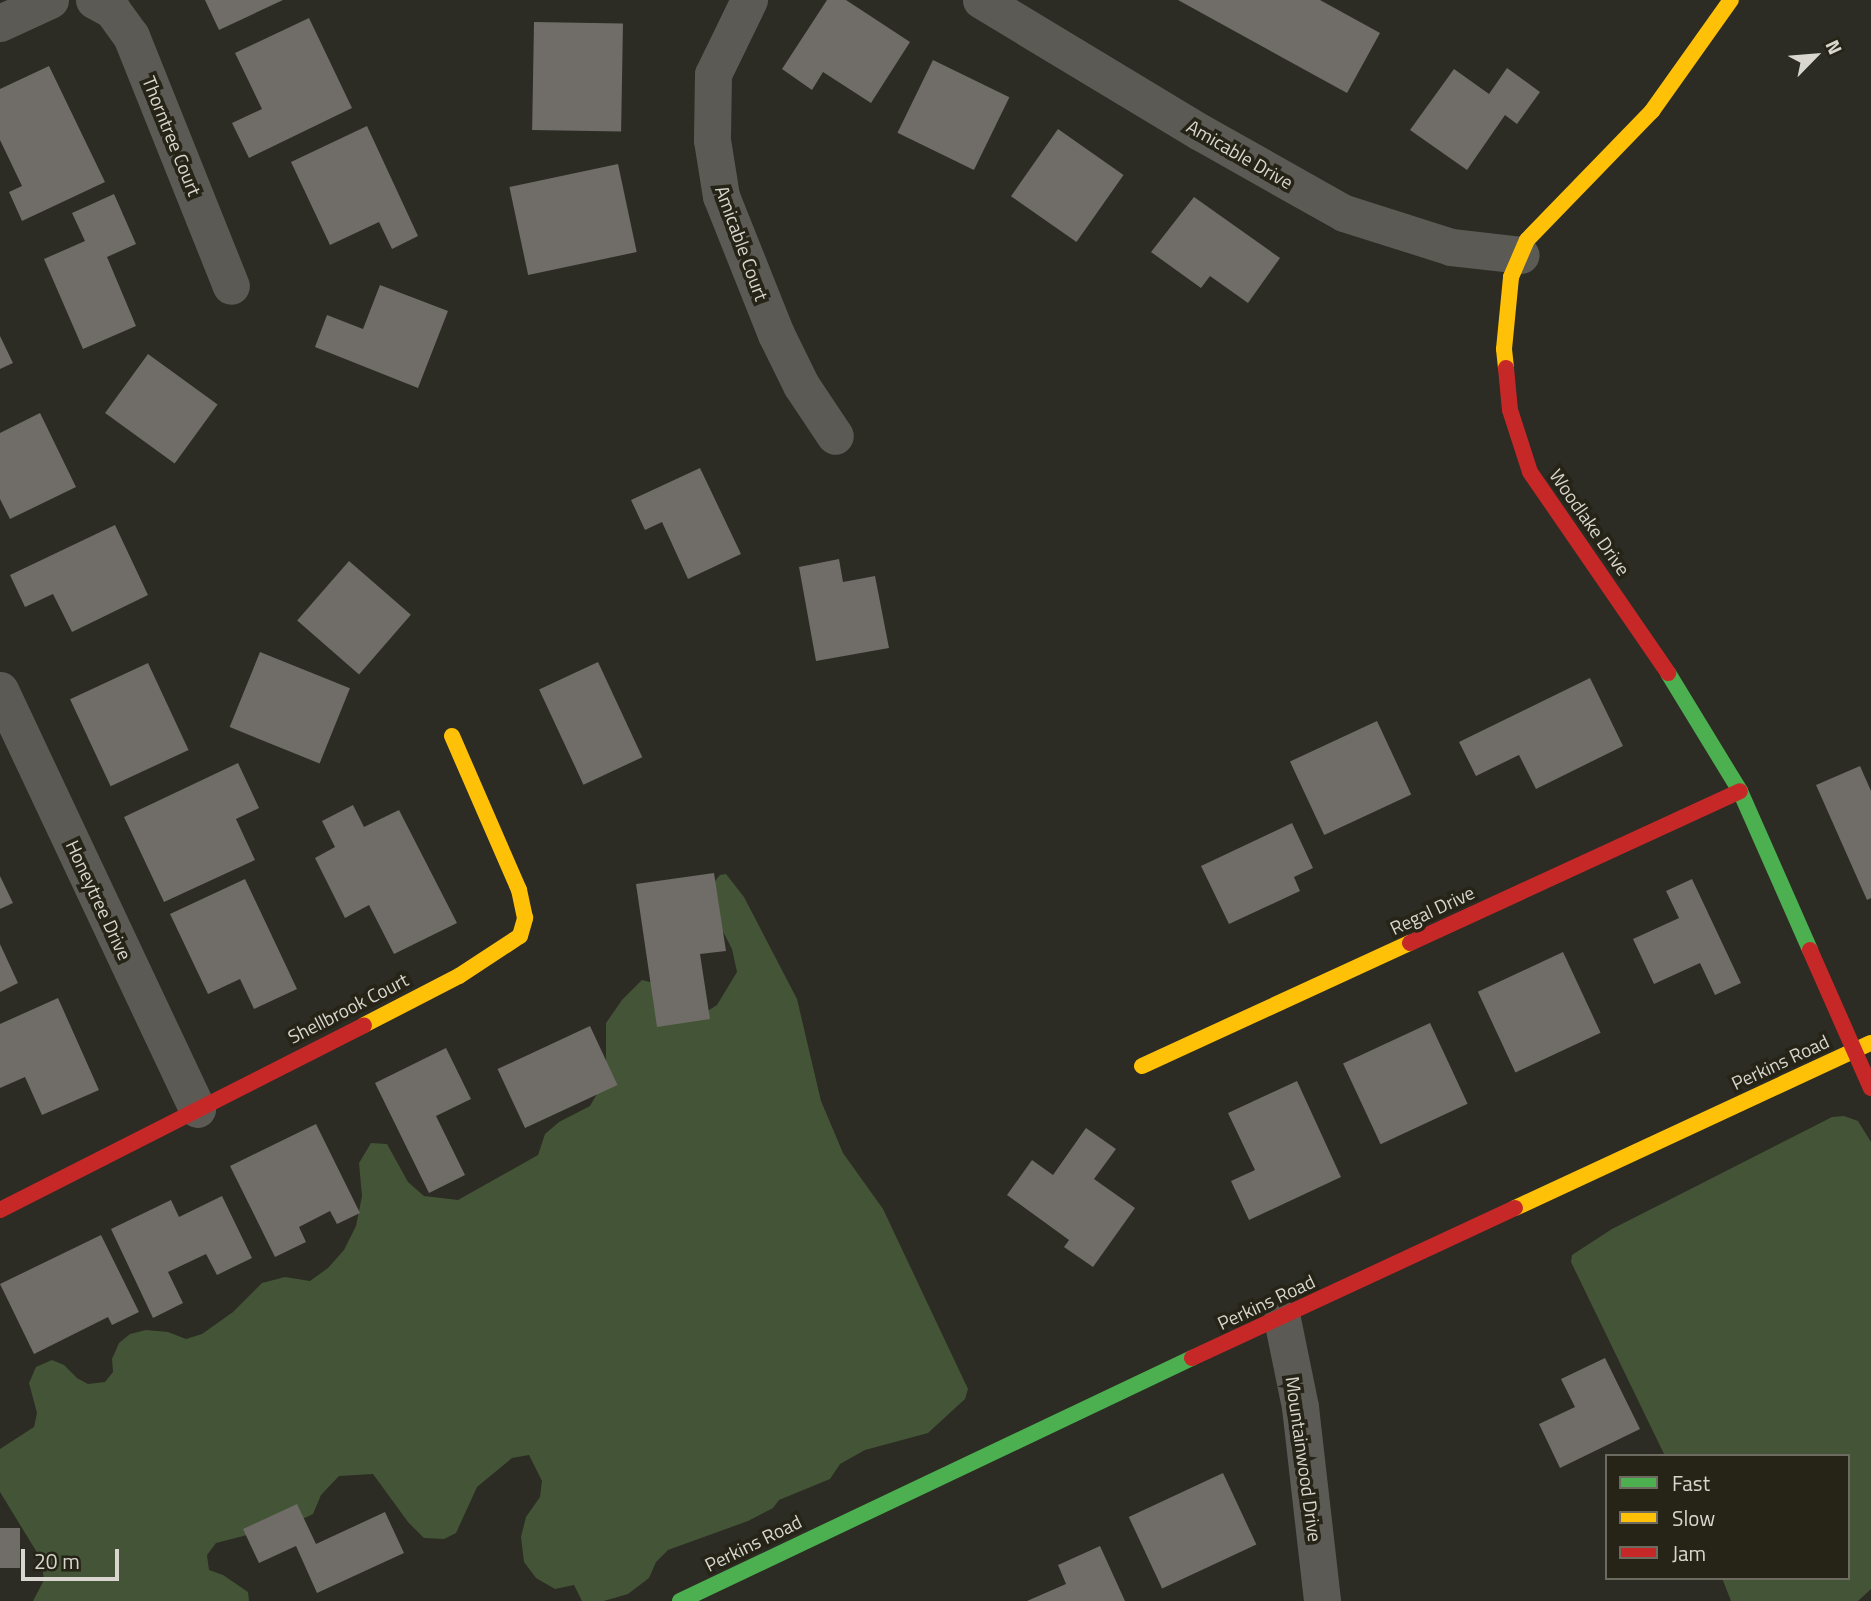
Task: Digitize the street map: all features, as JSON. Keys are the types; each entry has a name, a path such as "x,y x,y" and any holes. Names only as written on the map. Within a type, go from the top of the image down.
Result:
{"street":[{"path":"0,23 50,0"},
{"name":"Thorntree Court","path":"94,0 112,10 131,36 232,286"},
{"name":"Amicable Court","path":"749,0 713,74 712,140 721,195 776,334 802,385 835,436"},
{"name":"Amicable Drive","path":"981,0 1200,132 1344,213 1451,247 1521,255"},
{"name":"Woodlake Drive","path":"1731,0 1652,111 1527,240 1511,277 1504,349 1510,410 1530,472 1658,657 1740,792 1871,1088"},
{"name":"Honeytree Drive","path":"0,691 197,1109"},
{"name":"Shellbrook Court","path":"0,1210 459,975 520,936 525,918 519,890 452,736"},
{"name":"Regal Drive","path":"1142,1066 1740,792"},
{"name":"Perkins Road","path":"687,1600 1138,1383 1282,1319 1871,1043"},
{"name":"Mountainwood Drive","path":"1282,1319 1300,1407 1322,1601"}],"green space":[{"path":"726,874 744,897 797,999 821,1101 843,1153 883,1209 968,1389 965,1399 928,1433 865,1450 840,1464 830,1479 779,1500 773,1508 748,1521 668,1550 656,1562 649,1578 628,1594 604,1601 582,1601 574,1585 555,1589 536,1578 524,1562 521,1537 526,1517 540,1497 542,1481 529,1455 512,1458 477,1487 456,1533 444,1539 424,1538 408,1522 373,1474 339,1476 321,1495 313,1514 294,1523 216,1543 207,1555 209,1570 223,1575 248,1592 249,1601 33,1601 44,1580 41,1559 0,1492 0,1449 34,1427 37,1413 29,1383 36,1367 52,1360 64,1365 77,1378 88,1384 105,1382 113,1372 112,1359 119,1343 130,1334 146,1330 168,1332 186,1339 202,1334 233,1312 262,1283 285,1277 310,1281 328,1268 344,1250 356,1226 362,1196 359,1163 371,1143 387,1144 408,1182 424,1196 458,1200 538,1155 545,1134 559,1122 590,1106 606,1078 606,1023 622,1000 642,980 662,985 698,1017 717,1005 737,972 732,949 717,920 711,886 720,875"},
{"path":"1844,1116 1858,1121 1871,1142 1871,1589 1858,1601 1731,1601 1723,1580 1850,1580 1850,1454 1664,1454 1571,1262 1572,1255 1612,1229 1832,1117"}],"building":[{"path":"205,0 283,0 219,30"},
{"path":"827,0 846,0 910,42 871,103 823,72 812,90 782,69"},
{"path":"1178,0 1320,0 1380,33 1347,93"},
{"path":"309,18 352,108 249,158 232,123 262,109 235,53"},
{"path":"534,22 623,24 621,132 532,130"},
{"path":"933,60 1009,97 974,170 897,133"},
{"path":"49,66 105,182 22,221 9,192 22,186 0,140 0,89"},
{"path":"1507,68 1540,92 1517,124 1505,115 1467,170 1410,130 1454,69 1489,94"},
{"path":"367,126 418,236 392,249 379,222 330,245 291,162"},
{"path":"1058,129 1124,175 1076,242 1011,196"},
{"path":"618,164 637,252 528,275 509,187"},
{"path":"114,194 136,244 107,257 136,326 83,349 44,259 85,241 72,213"},
{"path":"1194,197 1280,258 1248,303 1210,276 1201,288 1151,252"},
{"path":"380,285 448,311 418,388 315,347 327,315 363,329"},
{"path":"0,336 13,363 0,369"},
{"path":"148,354 218,405 175,464 105,413"},
{"path":"40,413 76,487 10,519 0,499 0,433"},
{"path":"700,468 741,554 688,579 662,522 645,530 631,500"},
{"path":"115,525 148,595 72,632 53,594 25,607 10,575"},
{"path":"839,559 843,582 875,576 889,648 816,661 799,567"},
{"path":"349,561 411,615 359,674 297,621"},
{"path":"260,652 350,688 320,763 230,727"},
{"path":"598,662 642,757 583,785 539,689"},
{"path":"148,663 189,750 111,786 70,699"},
{"path":"1590,678 1623,746 1536,789 1519,755 1476,776 1459,742"},
{"path":"1377,721 1411,794 1324,835 1290,762"},
{"path":"238,763 259,808 236,819 255,860 164,902 124,817"},
{"path":"1860,766 1871,791 1871,898 1867,900 1816,785"},
{"path":"353,805 364,827 399,810 457,923 394,954 369,905 345,918 315,858 335,847 322,821"},
{"path":"1292,823 1313,868 1294,877 1300,891 1229,924 1201,866"},
{"path":"714,873 726,951 700,954 710,1019 657,1027 636,884"},
{"path":"0,876 13,903 0,909"},
{"path":"245,879 297,989 254,1009 240,979 208,994 170,914"},
{"path":"1692,879 1741,983 1715,995 1700,963 1654,984 1633,939 1679,918 1666,891"},
{"path":"0,944 18,983 0,992"},
{"path":"1563,952 1601,1033 1515,1072 1478,992"},
{"path":"58,998 99,1090 42,1115 25,1077 0,1088 0,1024"},
{"path":"1430,1023 1468,1104 1381,1144 1343,1064"},
{"path":"590,1026 617,1085 525,1128 498,1069"},
{"path":"446,1048 471,1099 436,1116 465,1175 429,1193 375,1083"},
{"path":"1297,1081 1341,1177 1249,1220 1231,1181 1255,1170 1228,1113"},
{"path":"316,1124 360,1213 337,1224 330,1211 299,1227 306,1242 275,1257 230,1166"},
{"path":"1086,1128 1116,1149 1094,1179 1135,1208 1093,1267 1064,1247 1069,1240 1007,1195 1032,1160 1053,1175"},
{"path":"222,1196 252,1258 217,1275 206,1254 168,1272 183,1303 153,1318 111,1229 171,1200 179,1217"},
{"path":"101,1235 139,1312 112,1325 108,1317 34,1354 0,1284"},
{"path":"1605,1358 1640,1429 1560,1468 1539,1424 1575,1407 1561,1379"},
{"path":"1223,1473 1256,1545 1162,1589 1129,1517"},
{"path":"297,1504 316,1544 385,1512 404,1553 317,1593 296,1546 259,1563 243,1529"},
{"path":"0,1528 20,1528 20,1568 0,1568"},
{"path":"1100,1546 1125,1601 1027,1601 1066,1584 1058,1565"}],"traffic: fast":[{"path":"1668,673 1740,791 1810,950"},
{"path":"680,1601 1192,1358"}],"traffic: slow":[{"path":"1506,368 1504,349 1511,277 1527,240 1652,111 1731,0"},
{"path":"364,1025 459,976 520,936 525,918 519,890 452,736"},
{"path":"1142,1066 1410,943"},
{"path":"1515,1208 1871,1043"}],"traffic: jam":[{"path":"1506,368 1510,410 1530,472 1668,673"},
{"path":"1410,943 1740,791"},
{"path":"1810,950 1871,1088"},
{"path":"0,1210 364,1025"},
{"path":"1192,1358 1515,1208"}]}
